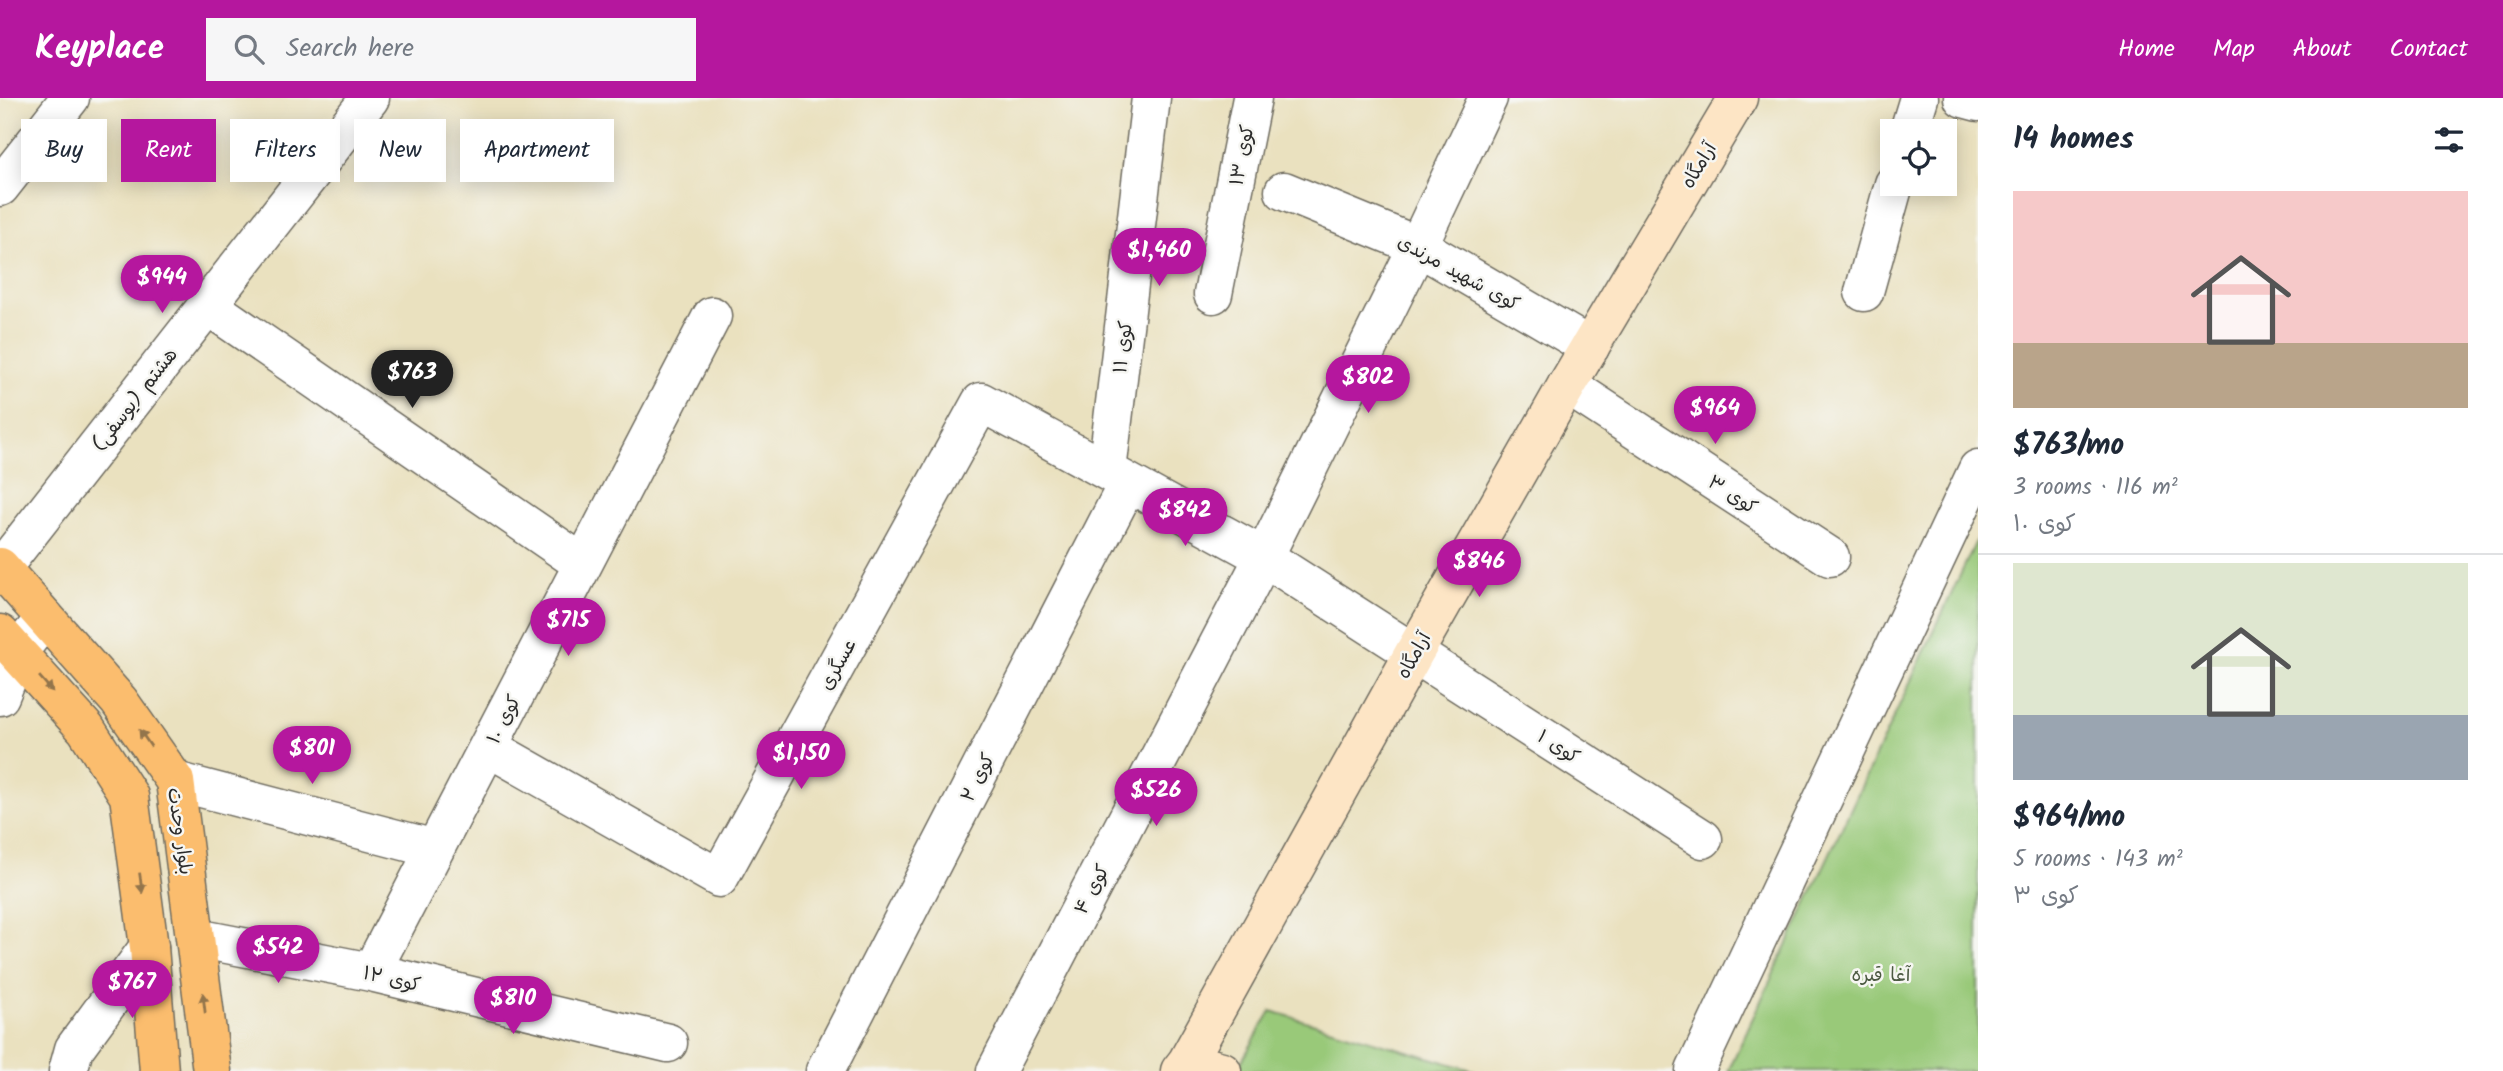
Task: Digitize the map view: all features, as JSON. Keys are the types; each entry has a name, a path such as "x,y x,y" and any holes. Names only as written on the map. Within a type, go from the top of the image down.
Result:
{"main road":[{"name":"آرامگاه","path":"1197,1068 1414,653 1567,385 1738,98"},
{"name":"بلوار وحدت","path":"0,568 119,701 175,781 212,1071"},
{"path":"9,643 86,729 129,796 149,947 159,1071"}],"street":[{"path":"0,187 70,98"},
{"name":"هشتم (یوسفی)","path":"0,568 370,98"},
{"name":"کوی ۱۱","path":"1118,477 1152,98"},
{"name":"کوی ۱۳","path":"1213,294 1252,98"},
{"name":"کوی ۴","path":"996,1071 1264,558 1488,98"},
{"path":"1913,119 1919,98"},
{"path":"1964,98 1978,102"},
{"name":"کوی شهید مرندی","path":"1284,191 1418,246 1590,347"},
{"path":"1864,292 1891,196"},
{"path":"208,305 583,564"},
{"name":"کوی ۱۰","path":"371,972 712,316"},
{"name":"کوی ۳","path":"1567,385 1830,558"},
{"name":"کوی ۱","path":"981,402 1264,558 1703,839"},
{"name":"عسگری","path":"488,747 719,878 981,402"},
{"path":"1695,1071 1978,469"},
{"name":"کوی ۲","path":"825,1071 1118,477"},
{"path":"0,696 9,643 45,618"},
{"path":"175,781 435,849"},
{"name":"کوی ۱۲","path":"196,939 371,972 668,1042"},
{"path":"68,1071 74,1049 149,947"}],"green space":[{"name":"آغا قبره","path":"1978,537 1978,1071 1728,1071"},
{"path":"1271,1011 1475,1071 1236,1071"}]}
